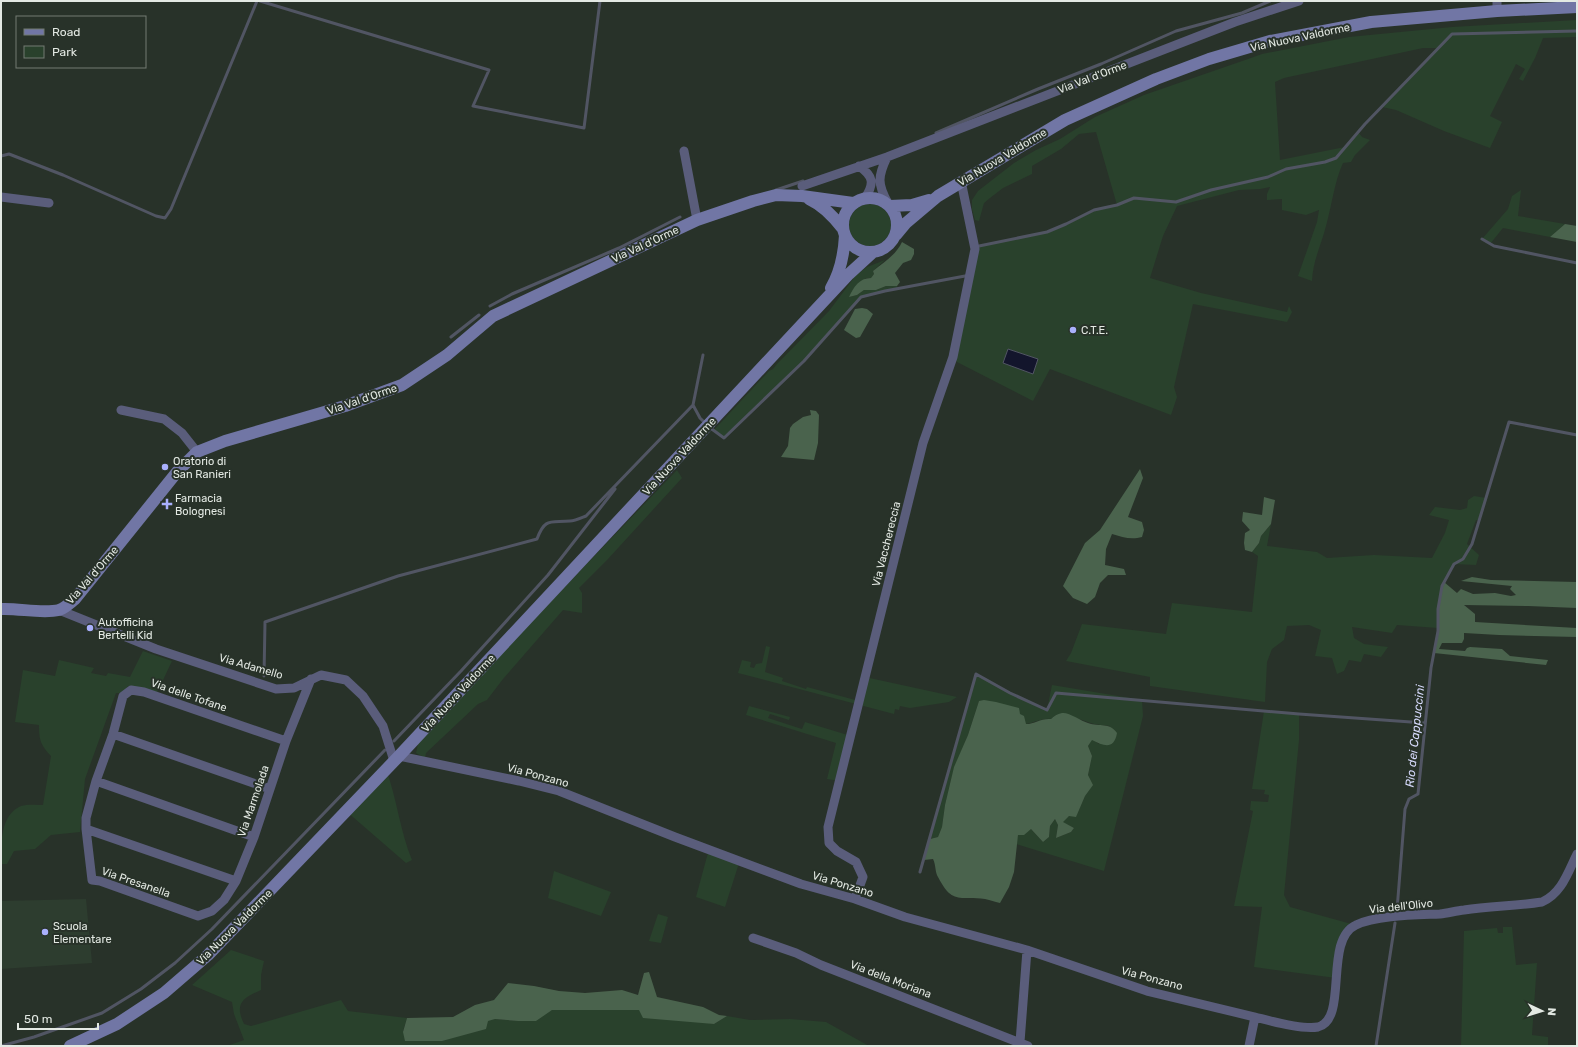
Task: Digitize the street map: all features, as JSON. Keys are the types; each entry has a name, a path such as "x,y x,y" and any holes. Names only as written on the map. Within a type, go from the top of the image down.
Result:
{"main road":[{"name":"Via Nuova Valdorme","path":"70,1046 117,1024 164,993 208,955 397,758 849,274 874,252 887,247 906,223 938,196 1065,120 1156,80 1209,59 1270,41 1372,22 1497,6 1577,7"},
{"name":"Via Val d'Orme","path":"802,191 835,218 844,232"},
{"name":"Via Val d'Orme","path":"1,609 59,610 75,599 177,472 197,452 225,441 346,406 402,385 447,355 493,316 697,220 753,201 776,195 802,191 853,203"},
{"name":"Via Nuova Valdorme","path":"865,198 873,197 881,199 889,205 912,205 938,196"},
{"path":"853,203 865,198"},
{"name":"Via Nuova Valdorme","path":"819,306 836,279 841,263 844,232 843,219 847,210 853,203"},
{"path":"889,205 895,212 897,220 898,227 896,235"},
{"path":"844,232 853,247 860,250 874,252"}],"street":[{"name":"Via Val d'Orme","path":"802,191 859,166 887,157 1235,22 1299,1"},
{"path":"684,151 697,220"},
{"path":"887,157 879,182 881,190 889,205"},
{"path":"859,166 867,171 871,178 870,190 865,198"},
{"name":"Via Vacchereccia","path":"854,899 863,877 856,862 837,851 829,843 828,827 923,443 953,357 975,249 961,181"},
{"path":"1,197 49,202"},
{"path":"121,410 164,419 182,433 197,452"},
{"name":"Via Adamello","path":"59,610 156,649 276,688 294,688 321,675 346,680 363,696 384,726 397,758"},
{"name":"Via Marmolada","path":"198,916 212,911 224,900 236,881 254,836 286,741 311,679"},
{"name":"Via delle Tofane","path":"96,781 113,734 123,696 132,690 144,692 286,741"},
{"path":"113,734 270,789"},
{"name":"Via Ponzano","path":"397,758 518,781 559,791 674,837 800,884 854,899 905,917 1027,950 1147,991 1255,1017"},
{"path":"96,781 254,836"},
{"name":"Via Presanella","path":"96,781 86,818 92,880 100,881 198,916"},
{"path":"86,829 236,881"},
{"name":"Via dell'Olivo","path":"1255,1017 1308,1027 1318,1027 1324,1024 1333,1010 1337,965 1341,944 1347,932 1355,925 1362,922 1396,917 1542,902 1550,899 1557,892 1568,874 1577,854"},
{"name":"Via della Moriana","path":"753,938 796,953 857,979 1024,1044 1027,950"},
{"path":"1249,1046 1255,1017"}],"shaded area":[{"path":"1565,224 1577,226 1577,242 1550,237"},
{"path":"902,242 914,249 914,254 911,260 903,263 895,273 900,282 897,286 886,286 876,290 864,290 857,295 849,297 857,284 867,278 871,278 874,274 873,271 893,255"},
{"path":"855,309 867,309 873,314 860,337 856,338 844,330"},
{"path":"810,410 816,411 819,415 818,443 814,460 781,457 788,446 790,428 803,417 811,415"},
{"path":"1140,469 1143,478 1128,517 1142,522 1144,530 1142,537 1130,538 1112,534 1106,549 1105,565 1124,569 1126,575 1108,575 1100,583 1095,597 1087,604 1073,598 1063,586 1085,543 1100,530"},
{"path":"1264,497 1275,500 1271,524 1261,536 1259,543 1252,552 1245,550 1245,533 1250,530 1242,521 1243,512 1262,515"},
{"path":"1472,577 1491,580 1577,582 1577,608 1464,605 1475,614 1475,622 1577,628 1577,637 1464,633 1462,643 1442,643 1439,649 1465,651 1470,647 1502,649 1510,656 1548,660 1546,665 1434,653 1439,625 1440,594 1444,582 1457,593 1461,589 1473,594 1495,593 1511,596 1516,595 1510,589 1512,586 1461,581"},
{"path":"984,700 1019,708 1020,714 1024,716 1026,724 1044,719 1051,719 1054,716 1065,713 1088,723 1111,727 1117,733 1114,742 1111,744 1104,745 1092,740 1088,746 1092,756 1088,775 1093,785 1085,796 1076,817 1069,816 1063,822 1074,828 1071,832 1056,838 1058,825 1055,819 1050,826 1049,837 1043,842 1031,829 1024,835 1018,835 1014,872 1009,887 1000,903 985,899 953,896 943,886 937,875 933,859 924,860 930,839 938,837 942,827 945,805 954,767 968,735 979,701"},
{"name":"Scuola Elementare","path":"86,899 92,963 1,969 1,901"},
{"path":"649,972 657,997 703,1007 719,1015 727,1016 714,1024 643,1018 639,1010 552,1010 536,1021 495,1019 488,1021 486,1029 442,1041 405,1041 403,1032 407,1018 453,1017 475,1005 494,1000 508,983 559,991 585,993 622,990 638,995 644,973"}],"green space":[{"path":"1577,20 1577,37 1543,38 1523,81 1519,79 1525,69 1516,64 1490,116 1502,122 1490,148 1444,131 1396,110 1382,107 1437,48 1423,48 1284,78 1275,82 1280,160 1345,147 1358,132 1362,137 1370,140 1355,155 1351,162 1343,163 1337,178 1312,281 1298,276 1317,222 1319,210 1306,215 1282,210 1282,199 1267,200 1267,194 1270,187 1239,190 1177,206 1163,236 1150,278 1201,293 1287,312 1289,306 1292,312 1287,322 1193,304 1174,387 1177,397 1171,415 1050,369 1033,401 957,362 953,357 979,246 1047,232 1094,210 1117,205 1096,132 1079,134 1061,149 1032,166 1032,174 1003,188 984,203 979,221 975,220 972,209 972,200 978,191 1014,163 1036,150 1060,139 1095,117 1144,95 1262,54 1349,37 1452,27"},
{"path":"1521,190 1518,216 1565,224 1550,237 1503,228 1490,244 1482,239 1508,209 1512,196"},
{"path":"866,204 874,204 882,207 888,213 891,225 888,237 882,243 874,246 866,246 858,243 852,237 849,229 849,221 852,213 858,207"},
{"path":"885,260 873,271 874,274 871,278 866,278 849,297 857,295 864,290 876,290 886,286 897,286 897,288 861,297 804,361 724,438 713,431 769,371 773,369 829,311 856,275 867,267"},
{"path":"677,470 682,478 608,559 579,588 582,593 582,613 563,610 503,679 487,700 478,704 426,753 425,758 416,753 418,744 553,599"},
{"path":"1474,496 1486,498 1480,520 1476,520 1467,544 1479,555 1476,565 1454,564 1442,586 1438,609 1438,628 1397,625 1392,633 1352,627 1354,638 1364,644 1388,647 1381,657 1364,654 1361,662 1349,660 1344,671 1337,674 1332,658 1315,656 1321,630 1309,625 1287,626 1284,640 1272,649 1267,662 1265,702 1150,686 1150,677 1066,661 1071,653 1082,624 1166,634 1172,603 1252,612 1258,556 1252,552 1259,543 1261,536 1271,524 1267,546 1317,552 1327,558 1374,555 1432,558 1445,533 1449,520 1429,515 1435,507 1460,510 1467,508 1468,500"},
{"path":"766,646 770,647 765,672 783,678 782,681 806,689 807,687 859,701 865,677 957,697 949,702 910,708 900,706 899,710 895,709 894,714 738,673 742,660 751,662 750,667 754,668 756,664 762,663"},
{"path":"143,651 172,661 156,695 128,686 123,693 116,693 85,779 80,832 51,835 35,849 14,851 7,864 1,864 1,847 5,823 14,810 21,806 43,805 51,756 41,742 39,725 15,722 23,670 55,676 59,660 94,668 91,673 106,676 108,673 130,677"},
{"path":"976,674 1010,693 1047,710 1052,685 1142,700 1143,716 1104,871 1016,844 1018,835 1031,829 1043,842 1049,837 1050,826 1055,819 1058,825 1056,838 1071,832 1074,828 1062,822 1069,816 1076,816 1092,785 1088,775 1092,756 1088,746 1092,739 1099,744 1110,726 1099,725 1072,717 1056,715 1051,719 1044,719 1026,724 979,701 968,735 954,768 945,805 942,827 938,837 930,839"},
{"path":"749,706 790,717 789,720 770,714 768,718 802,729 805,722 851,736 840,781 827,779 836,743 746,715"},
{"path":"1264,711 1299,714 1299,740 1284,895 1290,907 1355,925 1347,932 1336,978 1254,967 1262,907 1234,906 1253,811 1250,810 1251,801 1268,802 1269,795 1264,794 1265,790 1252,789"},
{"path":"386,769 404,838 412,860 406,863 346,811"},
{"path":"709,849 740,860 725,907 696,897"},
{"path":"554,871 611,892 601,916 548,898"},
{"path":"658,914 668,917 661,943 649,941"},
{"path":"1503,927 1512,927 1516,965 1537,963 1532,1035 1548,1037 1548,1046 1461,1046 1464,931 1497,928 1498,933 1503,933"},
{"path":"231,950 264,961 261,975 261,990 245,999 240,1006 241,1017 244,1024 251,1026 341,1000 348,1011 407,1018 403,1031 495,1019 518,1021 552,1010 640,1010 714,1024 727,1016 750,1020 790,1019 826,1022 869,1046 227,1046 244,1040 234,1014 232,1002 192,985"}],"water":[{"path":"1008,349 1038,359 1033,374 1003,363"}],"waterway":[{"path":"1,156 9,154 63,175 156,216 165,218 171,209 257,1"},
{"path":"260,1 489,70 473,106 584,128 600,1"},
{"path":"936,133 1176,31 1242,13 1270,1"},
{"path":"979,246 1047,232 1094,210 1117,205 1134,198 1176,202 1211,190 1268,177 1286,169 1325,162 1336,158 1365,124 1452,34 1577,31"},
{"path":"776,190 803,181"},
{"path":"490,306 512,294 619,248 680,217"},
{"path":"1482,239 1494,246 1577,263"},
{"path":"709,427 724,438 804,361 861,297 965,276"},
{"path":"451,337 479,315"},
{"path":"264,676 265,622 398,576 537,539 543,527 549,522 572,521 586,516 693,405 703,355"},
{"path":"693,405 700,418 705,423"},
{"path":"1397,910 1405,809 1409,799 1418,794 1431,668 1438,631 1438,609 1442,586 1454,564 1463,559 1472,544 1509,422 1577,435"},
{"path":"394,741 461,671 548,575 615,489"},
{"path":"920,872 976,674 1010,693 1047,710 1056,693 1299,714 1425,723"},
{"path":"1,1046 34,1037 102,1013 141,989 175,963 212,929 385,750"},
{"name":"Rio dei Cappuccini","path":"1376,1046 1395,923"}],"place":[{"name":"C.T.E.","path":"1073,330"},
{"name":"Oratorio di San Ranieri","path":"165,467"},
{"name":"Farmacia Bolognesi","path":"167,504"},
{"name":"Autofficina Bertelli Kid","path":"90,628"},
{"name":"Scuola Elementare","path":"45,932"}]}
